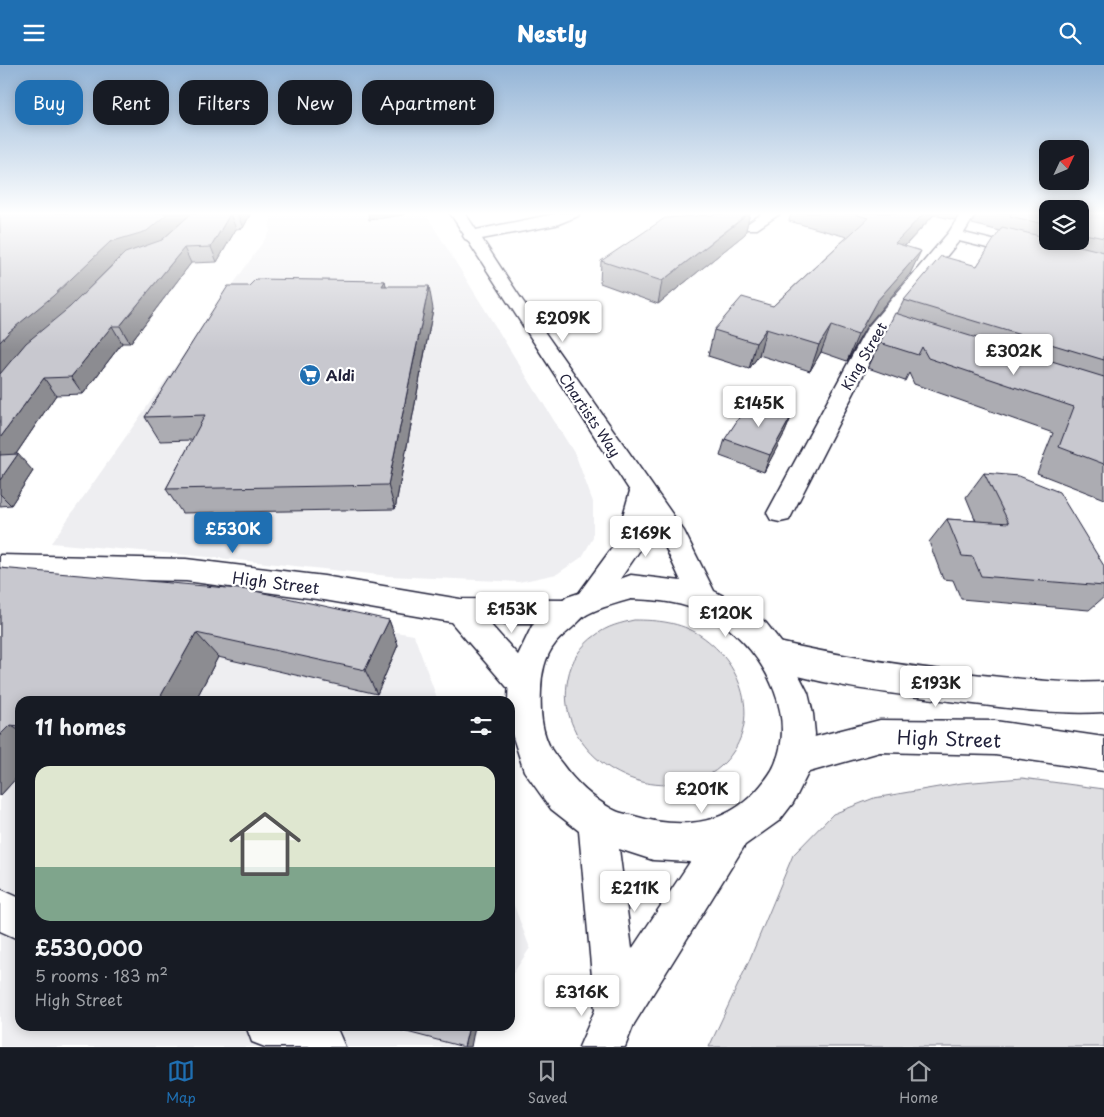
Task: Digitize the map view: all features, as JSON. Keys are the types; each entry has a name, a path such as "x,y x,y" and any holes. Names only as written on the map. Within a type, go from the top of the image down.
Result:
{"street":[{"name":"Chartists Way","path":"486,259 675,537 702,598"},
{"name":"King Street","path":"780,513 886,331 938,259"},
{"path":"578,605 611,590 631,587 667,588 702,598 732,614 759,635 774,655 793,693 798,725 795,759 789,776 776,797 763,812 732,832 700,842 676,844 636,838 597,823 565,799 541,768 528,739 522,711 523,683 531,654 546,630 578,605 628,547 642,491"},
{"name":"High Street","path":"0,566 186,570 324,588 460,611 578,605"},
{"path":"460,611 523,683"},
{"path":"774,655 845,671 951,686 1095,699"},
{"name":"High Street","path":"795,759 880,736 995,738 1104,754"},
{"path":"597,823 610,1029"},
{"path":"610,1029 732,832"},
{"path":"0,909 15,918"},
{"path":"281,1031 322,1047"}],"shaded area":[{"path":"251,259 453,259 576,456 593,502 593,538 582,557 557,574 519,582 389,576 51,543"},
{"path":"0,594 207,601 414,635 436,696 15,696 15,1031 475,1031 465,1047 0,1047"},
{"path":"634,620 668,623 684,627 700,635 716,648 738,679 743,697 745,716 742,734 734,751 716,771 695,780 678,784 656,784 634,780 614,771 596,758 582,741 571,722 567,701 568,678 578,654 600,632 614,625"},
{"path":"1022,778 1104,789 1104,1047 709,1047 749,961 793,855 833,814 874,798 962,783"},
{"path":"515,908 530,948 515,970"}],"building":[{"path":"0,259 92,259 53,296 9,332 0,342"},
{"path":"119,259 175,259 120,326 112,326 71,377 44,378 0,438 0,374 26,343 70,307"},
{"path":"604,259 690,259 662,281 601,261"},
{"path":"824,259 914,259 876,302 858,335 831,326 819,345 766,329 756,343 714,330 742,297 773,306"},
{"path":"939,259 951,259 977,266 982,259 1104,259 1104,360 904,300"},
{"name":"Aldi","path":"256,279 385,281 382,286 429,286 388,485 166,489 205,415 145,417 228,286 249,286"},
{"path":"895,313 1104,377 1104,464 1059,447 1074,407 928,358 922,347 918,355 880,343"},
{"path":"750,401 792,415 770,455 725,439"},
{"path":"18,454 0,480 0,455"},
{"path":"984,473 1019,476 1059,492 1104,566 1104,586 981,576 973,557 962,556 947,519 1009,523"},
{"path":"0,568 250,590 389,620 365,670 196,633 161,696 15,696 15,726 10,725 0,735"},
{"path":"403,1031 468,1031 464,1047"}],"place":[{"name":"Aldi","path":"310,375"}]}
